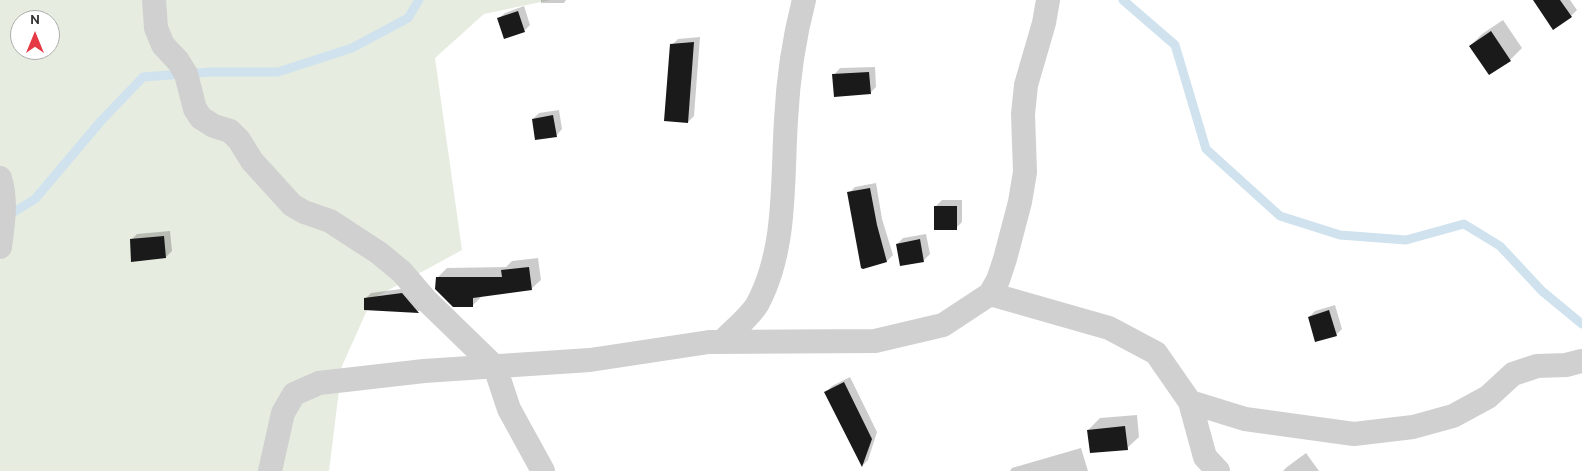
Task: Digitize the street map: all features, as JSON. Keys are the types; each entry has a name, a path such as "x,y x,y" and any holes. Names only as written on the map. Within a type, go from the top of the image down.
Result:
{"street":[{"path":"154,0 156,28 163,45 186,74 195,109 201,118 214,126 230,131 239,140 252,161 292,205 304,212 330,221 379,253 402,272 426,300 495,366 509,409 544,471"},
{"path":"722,342 757,305 771,273 781,219 786,117 798,21 804,0"},
{"path":"270,471 283,413 294,394 319,383 424,371 590,360 722,342 875,341 943,325 990,294 998,280 1005,259 1020,202 1025,172 1023,114 1026,85 1044,23 1048,0"},
{"path":"0,178 4,190 4,218 0,247"},
{"path":"990,294 1109,328 1156,353 1190,402 1205,457 1218,471"},
{"path":"1190,402 1245,419 1354,434 1413,427 1453,416 1488,397 1513,374 1537,366 1566,365 1582,361"}],"shaded area":[{"path":"0,0 550,0 484,14 435,58 462,250 372,299 342,366 329,471 0,471"}],"building":[{"path":"1533,0 1560,0 1572,17 1553,30"},
{"path":"518,11 525,32 504,39 497,18"},
{"path":"1491,31 1511,61 1489,75 1469,46"},
{"path":"694,42 688,123 664,121 670,44"},
{"path":"869,72 871,94 834,97 832,74"},
{"path":"553,115 557,137 535,140 532,119"},
{"path":"870,188 887,262 863,269 861,268 847,192"},
{"path":"934,206 957,206 957,230 934,230"},
{"path":"164,236 166,258 131,262 130,239"},
{"path":"920,239 924,262 900,266 896,244"},
{"path":"529,267 532,290 473,298 473,307 453,307 435,289 436,277 502,277 501,270"},
{"path":"402,293 419,313 364,310 364,298"},
{"path":"1329,310 1337,336 1315,342 1308,317"},
{"path":"844,382 872,439 862,467 824,392"},
{"path":"1125,426 1128,450 1090,453 1087,430"}],"waterway":[{"path":"6,217 35,199 101,121 143,77 211,72 278,72 352,48 408,18 419,0"},
{"path":"1123,0 1175,45 1206,149 1280,216 1340,235 1406,240 1464,224 1500,246 1542,291 1582,324"}]}
